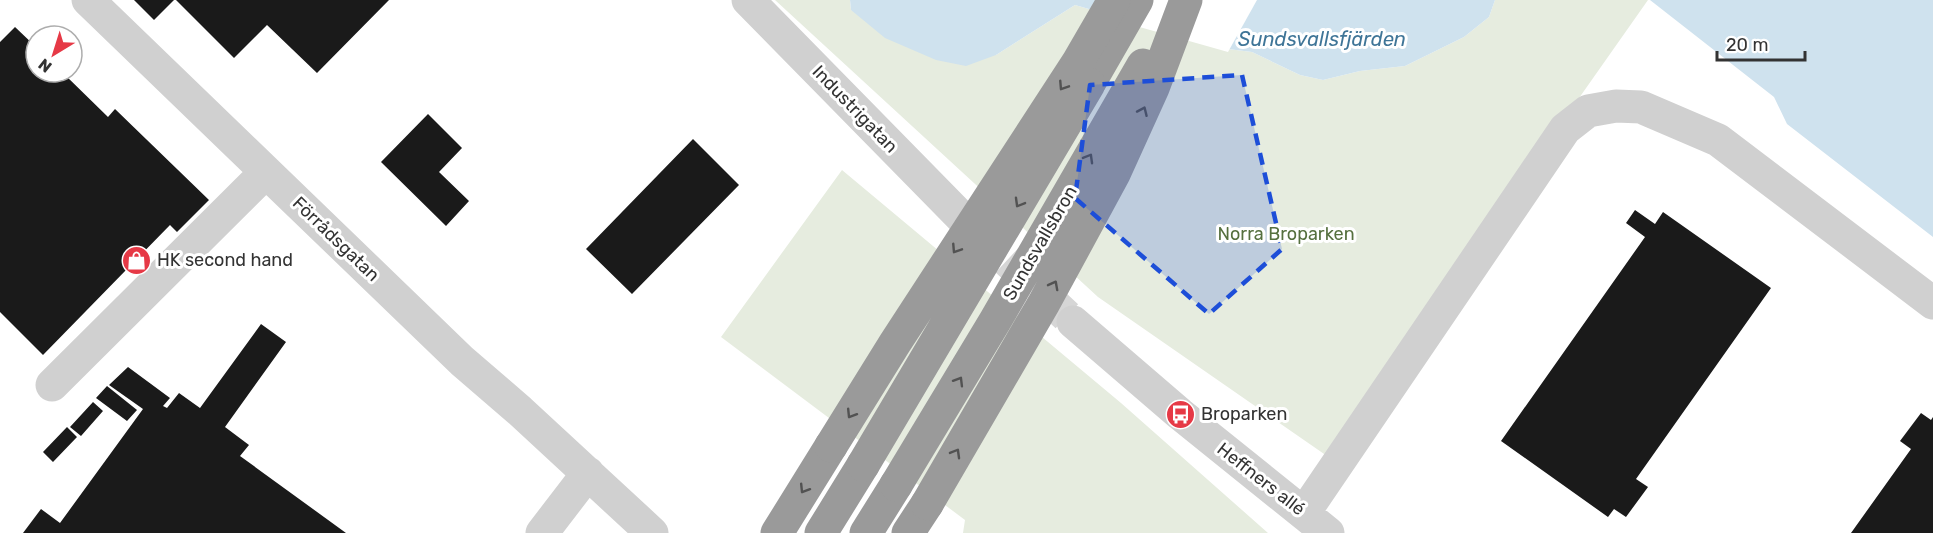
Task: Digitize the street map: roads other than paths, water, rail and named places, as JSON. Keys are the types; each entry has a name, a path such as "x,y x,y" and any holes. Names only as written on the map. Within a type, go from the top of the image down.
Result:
{"highway":[{"path":"777,533 895,343 1078,62 1114,0"},
{"path":"821,533 962,301 1137,0"},
{"name":"Sundsvallsbron","path":"866,533 994,321 1180,0"},
{"path":"908,533 1044,303 1114,174 1153,88 1186,0"}],"street":[{"name":"Förrådsgatan","path":"88,0 462,361 652,533"},
{"name":"Industrigatan","path":"748,0 962,218"},
{"path":"1316,523 1565,129 1588,111 1616,106 1641,107 1718,140 1933,303"},
{"path":"52,385 266,172"},
{"name":"Heffners allé","path":"1078,327 1180,414 1316,523"},
{"path":"543,533 588,473"}],"water":[{"name":"Sundsvallsfjärden","path":"850,0 1495,0 1489,17 1464,37 1405,66 1360,71 1323,80 1300,75 1252,52 1228,49 1075,5 996,55 966,66 936,60 885,38 851,10"},
{"path":"1650,0 1933,0 1933,237 1787,124 1774,97"}],"tunnel":[{"path":"971,227 1073,322"}],"place":[{"name":"HK second hand","path":"136,260"},
{"name":"Broparken","path":"1180,414"}],"park label":[{"name":"Norra Broparken","path":"1286,234"}]}
